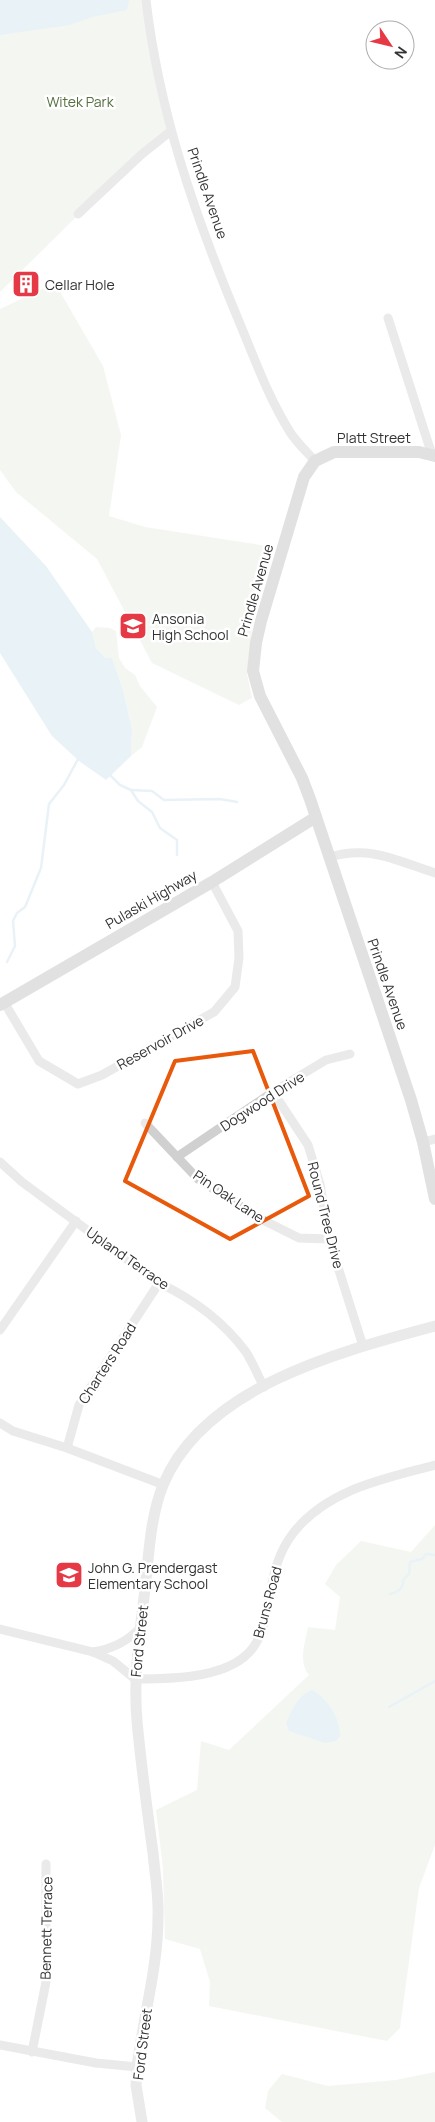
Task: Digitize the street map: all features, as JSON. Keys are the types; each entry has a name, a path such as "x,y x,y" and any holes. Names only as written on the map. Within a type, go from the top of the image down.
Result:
{"main road":[{"name":"Platt Street","path":"316,461 324,455 344,450 419,452 434,455"},
{"name":"Prindle Avenue","path":"316,461 308,469 298,496 258,636 253,671 260,696 302,778 429,1140 435,1198"},
{"name":"Pulaski Highway","path":"2,1003 212,882 316,817"}],"street":[{"name":"Prindle Avenue","path":"146,0 163,104 188,188 272,402 291,434 316,461"},
{"path":"78,214 142,154 171,131"},
{"path":"388,318 434,455"},
{"path":"330,857 348,853 370,852 435,873"},
{"name":"Reservoir Drive","path":"2,1003 39,1061 78,1084 102,1075 214,1012 235,987 239,958 238,931 212,882"},
{"name":"Dogwood Drive","path":"177,1156 273,1092 326,1060 350,1054"},
{"name":"Round Tree Drive","path":"273,1092 308,1145 320,1184 329,1239 363,1346"},
{"name":"Pin Oak Lane","path":"145,1123 198,1179 259,1218 299,1238 329,1239"},
{"name":"Upland Terrace","path":"0,1162 22,1182 159,1283 184,1295 212,1316 247,1353 264,1387"},
{"path":"0,1330 76,1221"},
{"name":"Charters Road","path":"67,1448 79,1405 159,1283"},
{"name":"Ford Street","path":"142,2122 136,2085 137,2067 158,1919 137,1723 135,1680 150,1540 164,1485 183,1451 196,1436 223,1412 264,1387 315,1362 363,1346 435,1326"},
{"path":"0,1423 13,1431 67,1448 164,1485"},
{"name":"Bruns Road","path":"135,1680 193,1676 224,1669 242,1660 251,1651 261,1633 274,1572 283,1548 307,1518 341,1494 435,1465"},
{"path":"0,1628 93,1652 113,1661 135,1680"},
{"path":"93,1652 115,1646 132,1636 140,1628"},
{"name":"Bennett Terrace","path":"32,2052 46,1982 46,1864"},
{"path":"0,2045 96,2063 137,2067"}],"highlighted area":[{"path":"253,1051 309,1196 230,1239 125,1181 175,1061"}],"green space":[{"name":"Witek Park","path":"0,0 144,0 169,130 143,151 0,292"},
{"path":"55,283 103,366 121,435 109,516 145,527 273,547 253,620 247,674 252,698 239,705 152,663 97,559 16,492 0,470 0,309"},
{"path":"96,627 110,628 116,631 119,658 125,668 135,675 140,686 157,707 142,747 131,756 132,729 123,690 112,658 106,658 96,648 92,632"},
{"path":"435,1525 435,1845 419,1888 400,2028 387,2041 209,2006 210,1982 200,1949 165,1939 163,1868 156,1810 197,1790 201,1741 229,1750 309,1675 303,1658 308,1627 335,1630 340,1597 325,1584 336,1565 361,1541 411,1552"},
{"path":"435,2072 435,2122 282,2122 265,2108 268,2091 282,2074 328,2086 396,2080"}],"water":[{"path":"0,0 129,0 127,10 92,17 70,25 0,35"},
{"path":"0,517 46,566 92,632 96,648 106,658 112,658 123,690 132,729 131,756 106,780 79,761 52,736 0,653"},
{"path":"312,1690 328,1704 338,1722 340,1736 336,1741 325,1743 289,1731 286,1723 293,1708 303,1695"}],"waterway":[{"path":"7,962 15,946 13,921 17,913 25,907 41,868 49,804 64,785 78,759"},
{"path":"108,773 120,785 131,790 138,801 152,812 160,828 177,840 177,855"},
{"path":"131,790 152,791 164,800 220,799 237,802"},
{"path":"390,1594 401,1588 403,1580 409,1574 410,1562 422,1559 426,1554 435,1555"},
{"path":"389,1707 435,1681"}],"place":[{"name":"Cellar Hole","path":"26,284"},
{"name":"Ansonia High School","path":"133,626"},
{"name":"John G. Prendergast Elementary School","path":"69,1575"}]}
